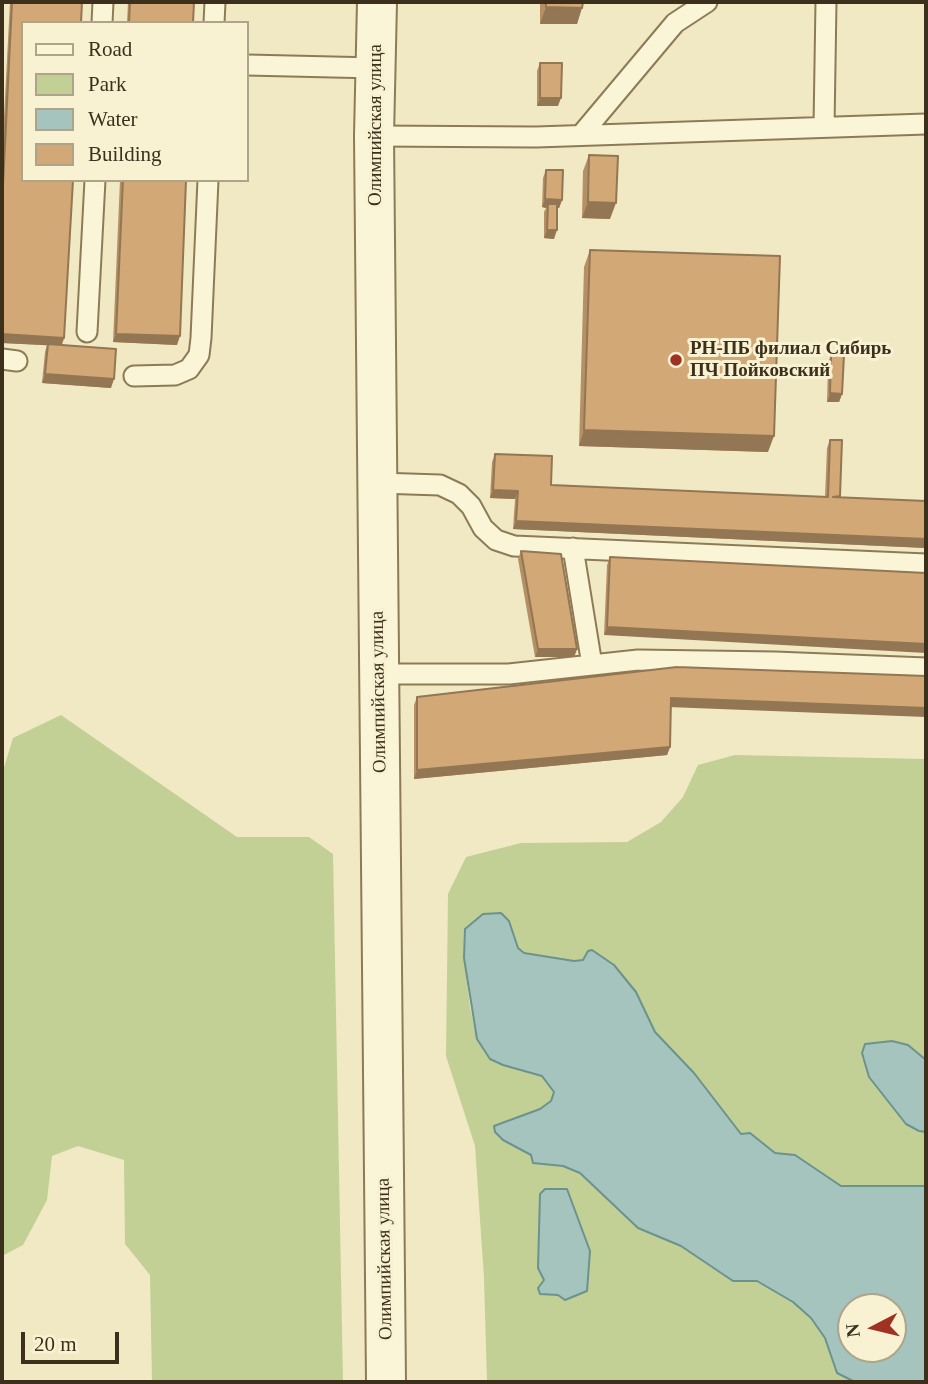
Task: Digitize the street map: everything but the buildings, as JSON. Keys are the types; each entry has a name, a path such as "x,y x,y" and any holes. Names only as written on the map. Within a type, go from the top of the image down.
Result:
{"street":[{"name":"Олимпийская улица","path":"377,2 374,136 386,1382"}],"lane":[{"path":"102,21 103,2"},
{"path":"214,21 215,2"},
{"path":"675,23 676,2"},
{"path":"581,135 675,23 707,2"},
{"path":"824,128 827,2"},
{"path":"248,65 376,68"},
{"path":"374,136 581,135 926,124"},
{"path":"88,332 95,182"},
{"path":"134,376 175,375 189,369 198,355 208,182"},
{"path":"378,483 440,485 459,494 471,506 483,528 496,540 514,546 926,564"},
{"path":"573,548 592,665"},
{"path":"379,674 509,674 638,660 926,668"}],"green space":[{"path":"61,715 237,837 309,837 333,854 343,1382 152,1382 150,1275 125,1244 124,1160 78,1146 52,1156 47,1200 23,1245 2,1256 2,774 13,738"},
{"path":"735,755 926,759 926,1060 908,1045 869,1077 906,1124 926,1132 926,1186 841,1186 795,1155 775,1153 750,1133 741,1134 694,1073 655,1032 636,992 588,951 583,960 574,961 524,953 518,948 509,921 465,929 464,958 470,1007 477,1039 503,1065 542,1076 554,1092 551,1101 540,1109 495,1126 503,1140 531,1155 533,1163 563,1166 580,1173 638,1228 681,1246 732,1281 757,1281 793,1302 811,1318 825,1338 837,1373 855,1382 487,1382 484,1278 475,1146 446,1056 448,894 466,857 521,843 627,842 661,822 683,797 698,765"}],"water":[{"path":"501,913 509,921 518,948 524,953 574,961 583,960 588,951 592,950 614,965 636,992 655,1032 694,1073 741,1134 750,1133 775,1153 795,1155 841,1186 926,1186 926,1382 855,1382 837,1373 825,1338 811,1318 793,1302 757,1281 733,1281 681,1246 638,1228 580,1173 563,1166 533,1163 531,1155 503,1140 495,1132 494,1126 540,1109 551,1101 554,1092 542,1076 490,1059 477,1039 464,958 465,929 483,914"},
{"path":"892,1041 908,1045 926,1060 926,1132 906,1124 869,1077 862,1053 865,1044"},
{"path":"545,1189 567,1189 590,1251 587,1291 565,1300 558,1295 540,1294 538,1288 544,1280 538,1268 540,1194"}],"place":[{"name":"РН-ПБ филиал Сибирь ПЧ Пойковский","path":"676,360"}]}
